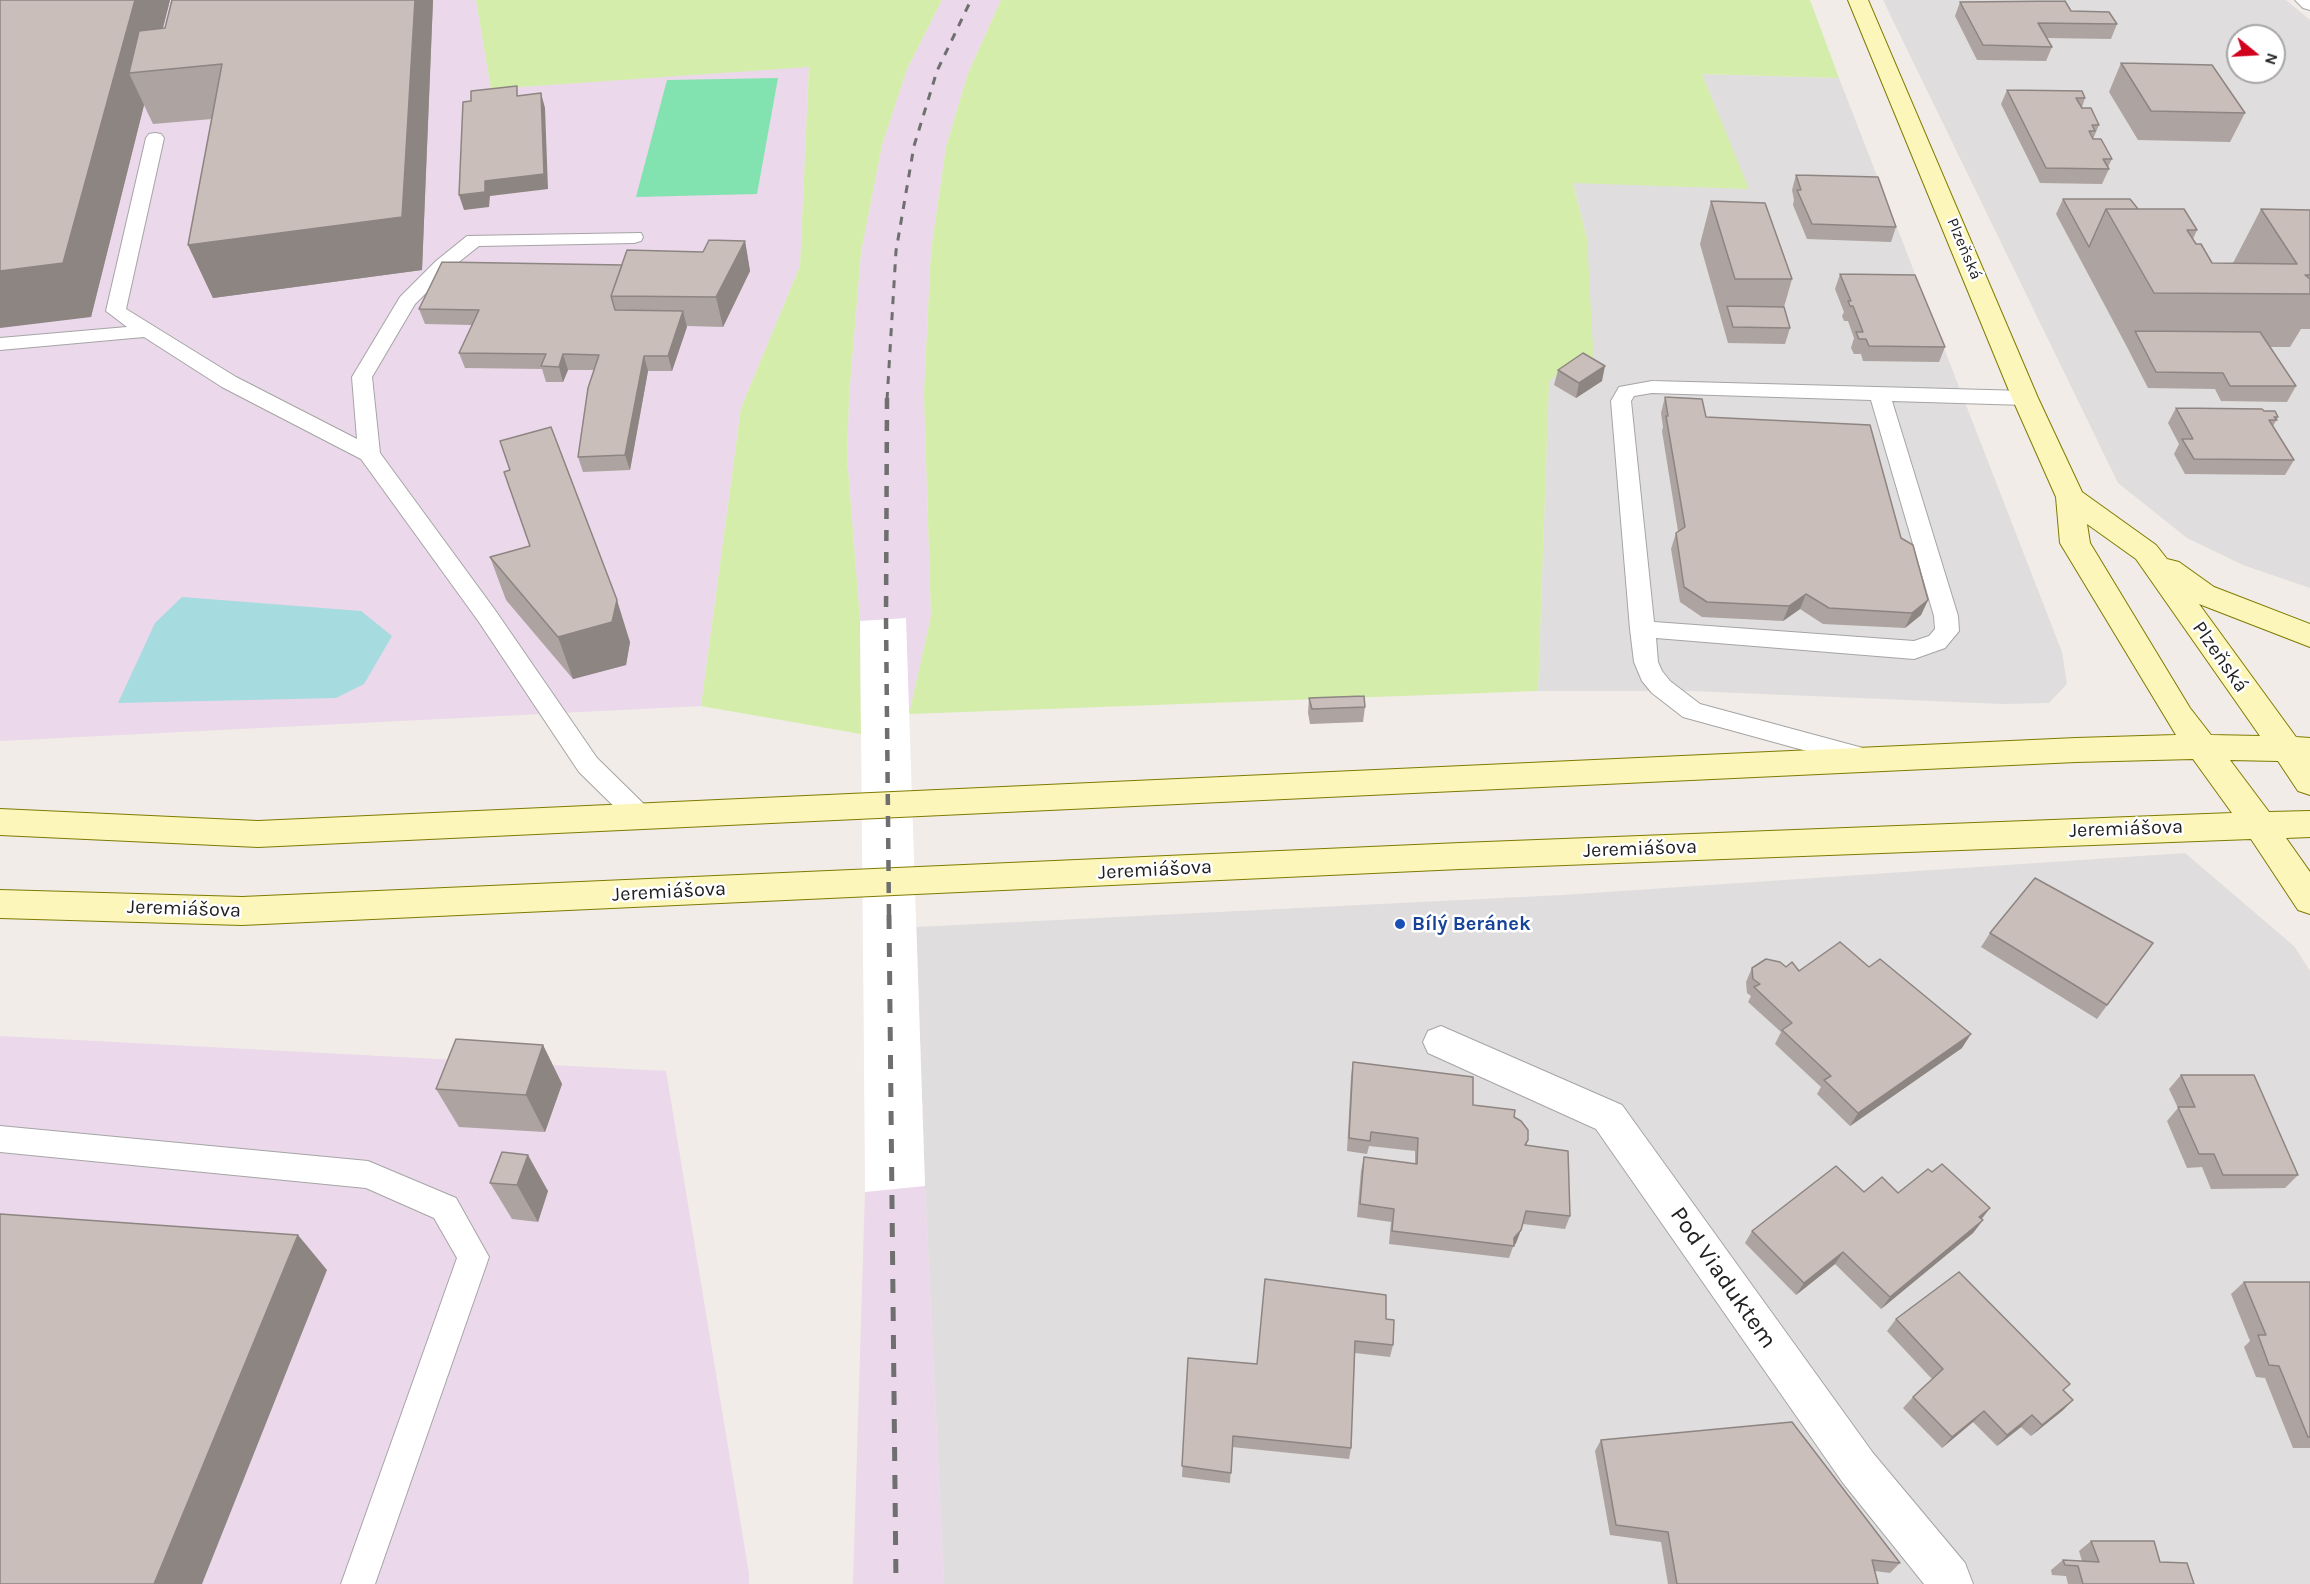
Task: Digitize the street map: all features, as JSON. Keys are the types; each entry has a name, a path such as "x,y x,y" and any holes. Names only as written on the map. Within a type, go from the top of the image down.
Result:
{"main road":[{"name":"Plzeňská","path":"1858,0 2025,398 2070,497 2075,543 2200,747 2259,824 2310,900"},
{"name":"Plzeňská","path":"2070,497 2146,552 2298,750 2310,782"},
{"path":"2146,552 2203,594 2310,636"},
{"path":"0,822 258,834 1868,759 2200,747 2298,750"},
{"name":"Jeremiášova","path":"0,904 242,911 1484,855 2259,824 2310,824"}],"street":[{"path":"2305,0 2310,4"},
{"name":"Pod Viaduktem","path":"1441,1042 1609,1117 1858,1468 1949,1579 1950,1584"}],"lane":[{"path":"155,138 116,311 229,382 369,454 487,616 588,765 640,816"},
{"path":"369,454 362,376 407,301 443,265 474,240 634,237"},
{"path":"0,344 148,331"},
{"path":"1868,759 1692,711 1661,687 1651,675 1646,662 1642,629 1621,400 1626,392 1652,387 2025,398"},
{"path":"1642,629 1914,650 1937,642 1947,630 1946,616 1880,394"},
{"path":"0,1139 368,1174 445,1208 473,1257 358,1584"}],"shaded area":[{"path":"0,0 476,0 491,89 809,66 800,266 741,408 701,706 0,741"},
{"path":"942,0 1001,0 968,73 946,147 931,251 924,393 931,616 909,714 925,1186 944,1584 853,1584 865,1192 860,621 847,457 849,396 861,252 882,145 907,69"},
{"path":"1883,0 2286,0 2310,20 2310,588 2243,565 2187,538 2118,483"},
{"path":"1702,74 1839,78 2062,652 2067,684 2049,703 2003,704 1690,691 1538,691 1549,381 1567,364 1587,239 1573,182 1748,189"},
{"path":"2185,853 2294,946 2310,971 2310,1584 944,1584 925,1186 916,927 1562,895"},
{"path":"0,1036 666,1071 749,1584 0,1584"}],"green space":[{"path":"476,0 942,0 907,69 882,145 861,252 849,396 847,457 860,621 861,734 701,706 741,408 800,266 809,67 491,89"},
{"path":"1001,0 1810,0 1839,78 1702,74 1749,189 1573,183 1587,239 1594,367 1567,364 1549,382 1538,691 909,714 931,616 924,393 931,251 946,147 968,73"},
{"path":"778,78 757,194 636,197 667,80"}],"water":[{"path":"182,597 361,611 392,636 364,684 336,698 118,703 155,623"}],"pier":[{"path":"906,618 925,1186 865,1192 860,621"}],"building":[{"path":"0,0 135,0 63,263 0,271"},
{"path":"172,0 415,0 402,217 188,245 222,64 129,73 139,31 165,28"},
{"path":"2065,1 2071,11 2109,12 2117,24 2038,23 2052,47 1983,45 1960,2"},
{"path":"2121,63 2212,65 2245,113 2151,111"},
{"path":"517,86 517,96 541,93 544,174 485,181 485,192 459,195 463,102 471,101 471,91"},
{"path":"2007,90 2082,91 2085,98 2076,98 2082,108 2091,108 2099,125 2092,125 2095,131 2089,131 2093,139 2101,139 2112,159 2103,159 2109,169 2046,168"},
{"path":"1796,175 1878,177 1896,227 1812,224 1797,190 1801,190"},
{"path":"2063,199 2130,199 2138,209 2106,209 2089,247"},
{"path":"1711,201 1765,203 1792,279 1735,279"},
{"path":"2106,209 2184,209 2197,230 2187,230 2196,244 2201,244 2212,263 2297,264 2261,209 2310,210 2310,275 2305,275 2310,279 2310,294 2154,293"},
{"path":"709,240 745,241 716,297 611,296 627,250 703,252"},
{"path":"442,262 622,265 611,296 615,310 683,311 668,356 644,356 625,455 578,457 588,388 599,355 563,354 559,367 541,366 546,354 459,353 479,310 419,309"},
{"path":"1840,274 1915,275 1945,347 1869,346 1866,339 1859,339 1856,332 1863,332 1853,306 1850,306 1848,301 1851,301"},
{"path":"1727,306 1784,307 1790,328 1733,327"},
{"path":"2135,331 2260,332 2296,386 2230,386 2223,373 2156,372"},
{"path":"1583,353 1605,366 1579,383 1558,370"},
{"path":"1665,397 1702,399 1706,417 1870,425 1901,538 1913,545 1928,600 1912,613 1829,608 1806,594 1789,606 1707,602 1684,587 1676,533 1685,527 1666,416 1668,416"},
{"path":"2176,408 2275,411 2278,417 2274,417 2277,420 2269,420 2294,460 2194,459 2182,439 2193,439"},
{"path":"551,427 617,600 612,622 558,637 490,557 530,546 504,472 510,470 500,441"},
{"path":"1364,696 1365,707 1312,709 1309,698"},
{"path":"2035,878 2153,943 2107,1005 1990,933"},
{"path":"1840,942 1869,967 1880,959 1971,1034 1858,1113 1824,1080 1831,1076 1782,1030 1792,1023 1754,987 1760,984 1753,979 1752,968 1766,959 1780,962 1786,967 1792,962 1799,971"},
{"path":"456,1039 543,1045 526,1095 436,1089"},
{"path":"1353,1062 1473,1077 1473,1105 1515,1110 1514,1117 1521,1121 1528,1130 1528,1140 1525,1145 1568,1151 1570,1216 1526,1211 1521,1230 1514,1238 1514,1246 1392,1231 1394,1209 1360,1204 1364,1157 1417,1164 1418,1138 1371,1132 1370,1141 1349,1138"},
{"path":"2181,1075 2254,1075 2298,1175 2223,1175 2214,1154 2199,1154 2178,1107 2195,1107"},
{"path":"502,1152 528,1155 517,1185 490,1183"},
{"path":"1942,1164 1990,1208 1979,1217 1983,1220 1890,1297 1843,1252 1804,1283 1752,1231 1836,1166 1864,1192 1882,1177 1898,1193 1928,1169 1932,1172"},
{"path":"0,1214 298,1235 154,1584 0,1584"},
{"path":"1959,1272 2070,1384 2063,1390 2073,1400 2042,1425 2032,1415 2007,1435 1984,1411 1952,1437 1913,1397 1943,1369 1896,1319"},
{"path":"1265,1279 1386,1295 1386,1319 1394,1320 1393,1345 1355,1341 1351,1448 1233,1436 1231,1473 1182,1466 1188,1358 1257,1364"},
{"path":"2244,1282 2310,1282 2310,1437 2308,1437 2279,1366 2269,1365 2258,1335 2266,1335"},
{"path":"1792,1422 1900,1563 1872,1560 1878,1584 1677,1584 1668,1532 1616,1525 1601,1440"},
{"path":"2091,1541 2154,1541 2160,1562 2187,1563 2194,1584 2083,1584 2078,1566 2065,1565 2063,1560 2099,1562"}],"railway":[{"path":"887,400 896,251 914,146 937,71 971,0"},
{"path":"887,398 886,619 889,917"},
{"path":"889,915 896,1584"}],"place":[{"name":"Bílý Beránek","path":"1400,924"}]}
